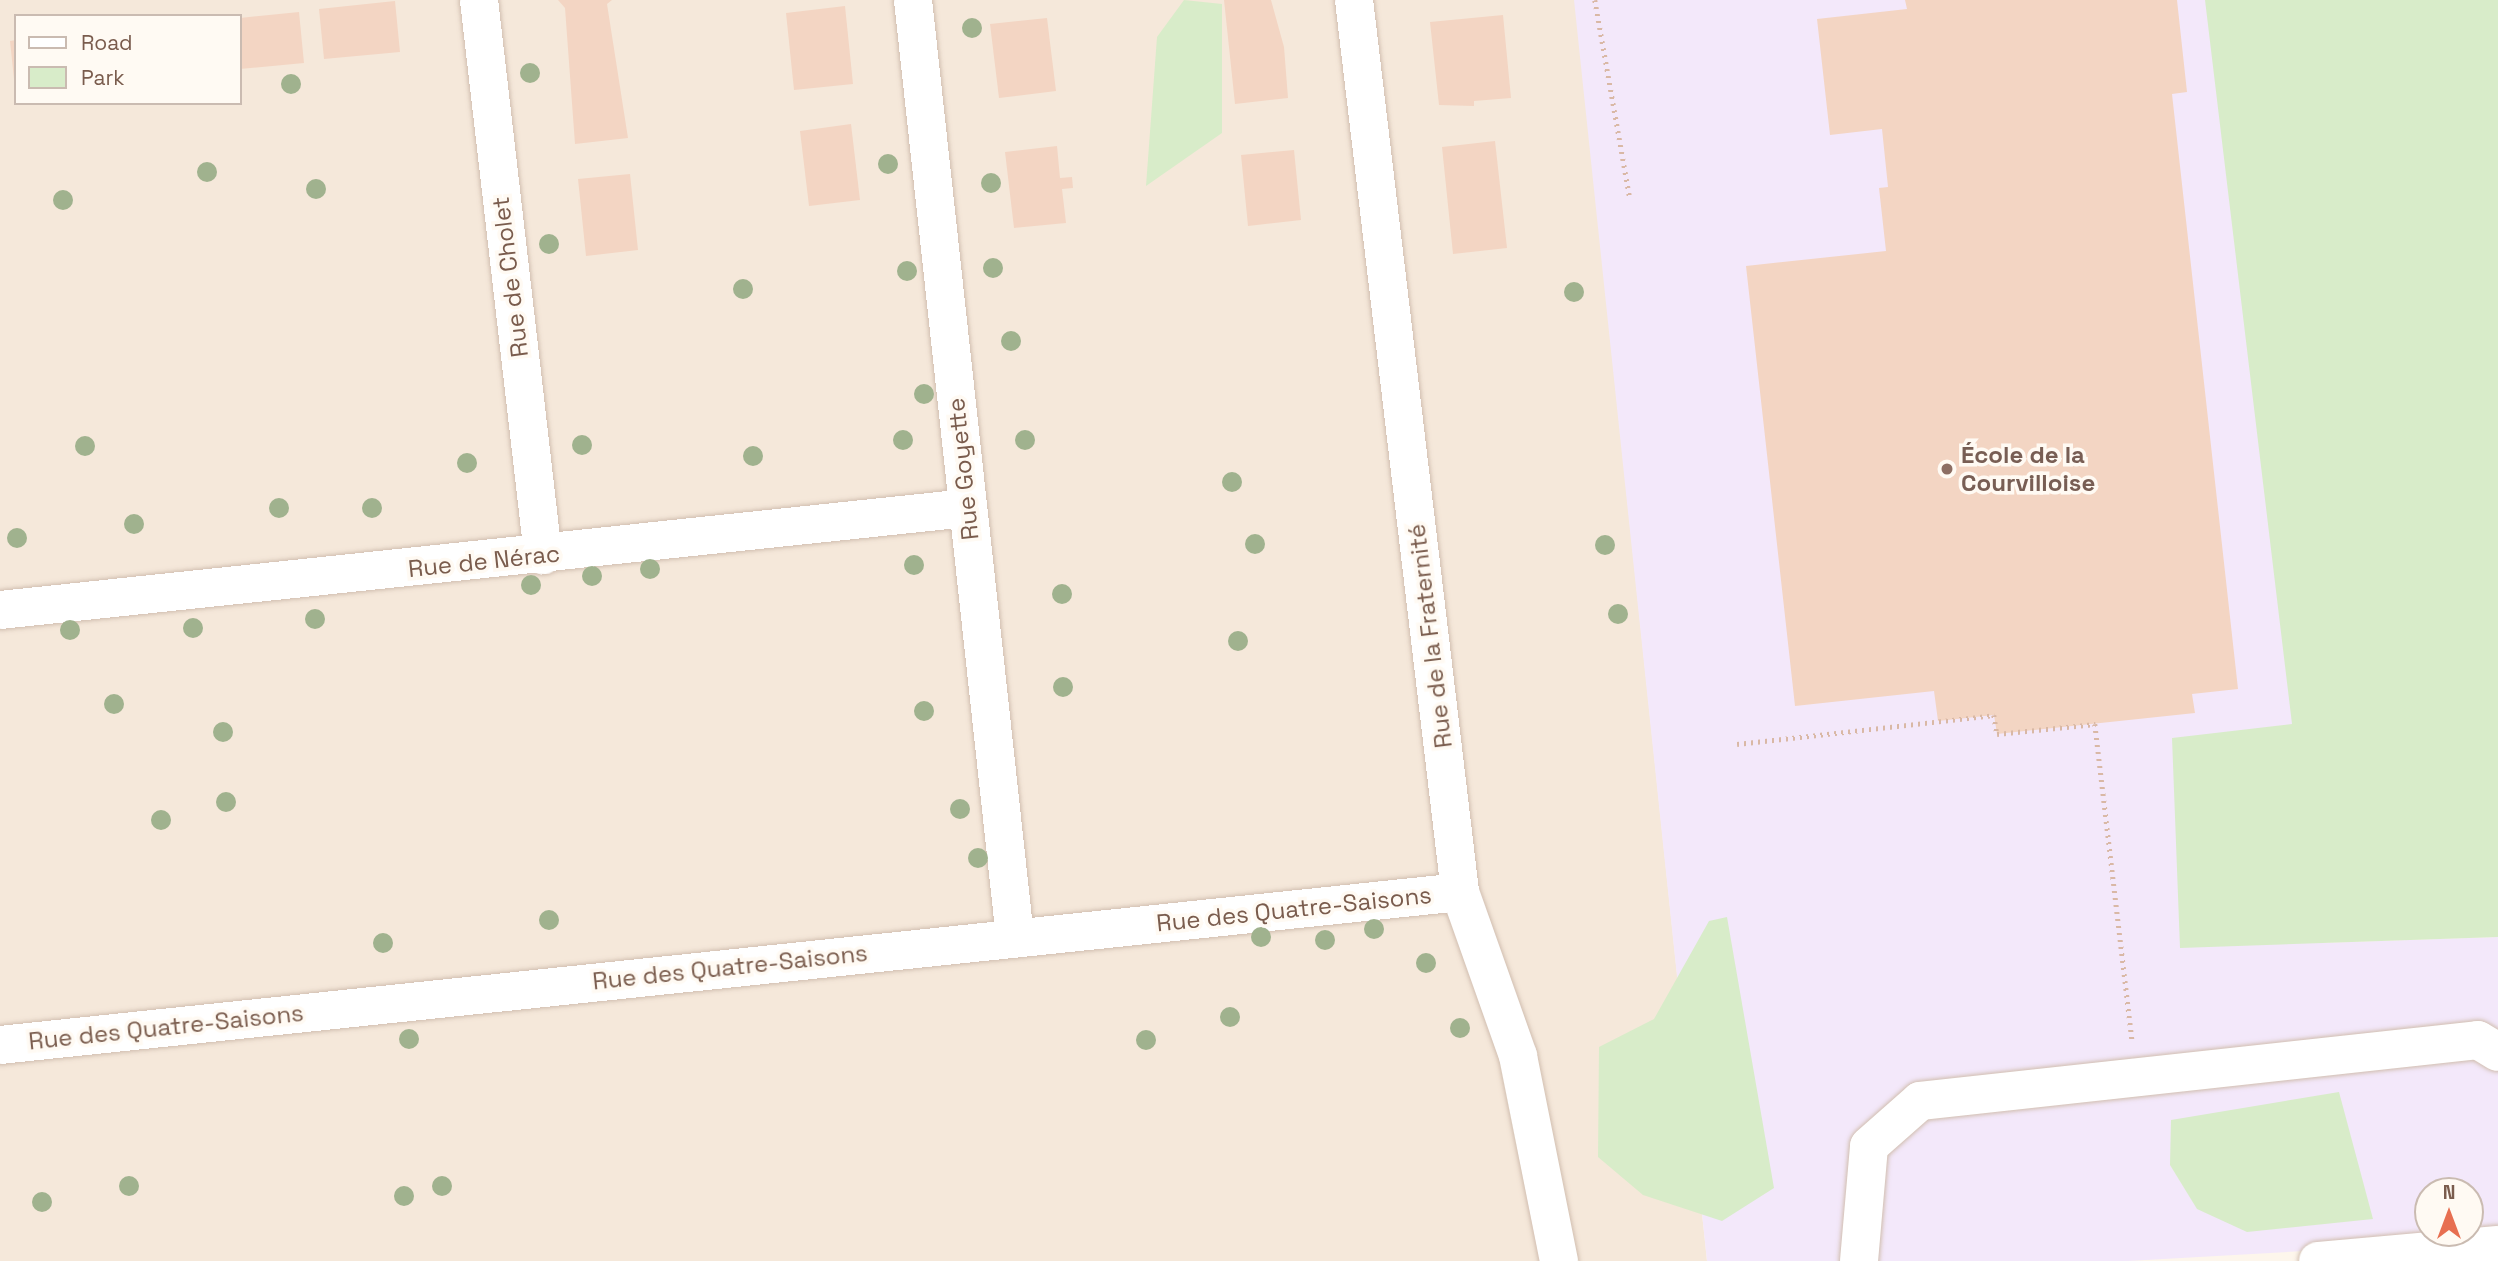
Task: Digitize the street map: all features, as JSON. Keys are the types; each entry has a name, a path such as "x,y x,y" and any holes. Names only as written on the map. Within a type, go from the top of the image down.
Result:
{"street":[{"name":"Rue de Cholet","path":"479,0 543,555"},
{"name":"Rue Goyette","path":"913,0 1015,937"},
{"name":"Rue de la Fraternité","path":"1354,0 1460,892 1518,1056 1559,1261"},
{"name":"Rue de Nérac","path":"0,610 543,555 967,508"},
{"name":"Rue des Quatre-Saisons","path":"0,1045 1460,892"},
{"path":"1859,1261 1869,1146 1920,1101 2477,1040 2498,1052"},
{"path":"2318,1261 2498,1245"}],"path":[{"path":"1595,0 1630,199"},
{"path":"1737,744 1994,715 1997,734 2095,724 2135,1077"}],"shaded area":[{"path":"0,0 1575,0 1707,1261 0,1261"},
{"name":"École de la Courvilloise","path":"1574,0 2222,0 2321,943 2498,937 2498,1240 2484,1241 2484,1177 2414,1177 2414,1245 2128,1261 1707,1261"}],"green space":[{"path":"1184,0 1222,4 1222,133 1146,186 1157,37"},
{"path":"2205,0 2498,0 2498,937 2180,948 2172,738 2292,724"},
{"path":"1727,917 1774,1188 1722,1221 1643,1195 1598,1157 1599,1047 1654,1019 1709,921"},
{"path":"2339,1092 2373,1219 2247,1232 2197,1209 2170,1165 2171,1120"}],"building":[{"path":"558,0 612,0 607,4 628,138 575,144 565,8"},
{"path":"1224,0 1271,0 1284,47 1288,98 1235,104"},
{"path":"1905,0 2177,0 2187,92 2172,94 2238,689 2192,694 2195,713 1997,734 1994,715 1938,721 1934,691 1795,706 1746,266 1886,251 1879,188 1888,187 1882,129 1830,135 1817,19 1907,9"},
{"path":"395,1 400,52 324,59 319,9"},
{"path":"845,6 853,84 794,90 786,13"},
{"path":"299,12 304,63 242,69 242,18"},
{"path":"1503,15 1511,98 1474,101 1474,106 1439,105 1430,22"},
{"path":"1047,18 1056,91 999,98 990,24"},
{"path":"14,40 14,79 10,41"},
{"path":"851,124 860,200 809,206 800,131"},
{"path":"1495,141 1507,248 1453,254 1442,147"},
{"path":"1057,146 1060,178 1072,177 1073,188 1062,189 1066,223 1014,228 1005,152"},
{"path":"1294,150 1301,220 1248,226 1241,155"},
{"path":"630,174 638,250 586,256 578,179"}],"place":[{"name":"École de la Courvilloise","path":"1947,469"}]}
